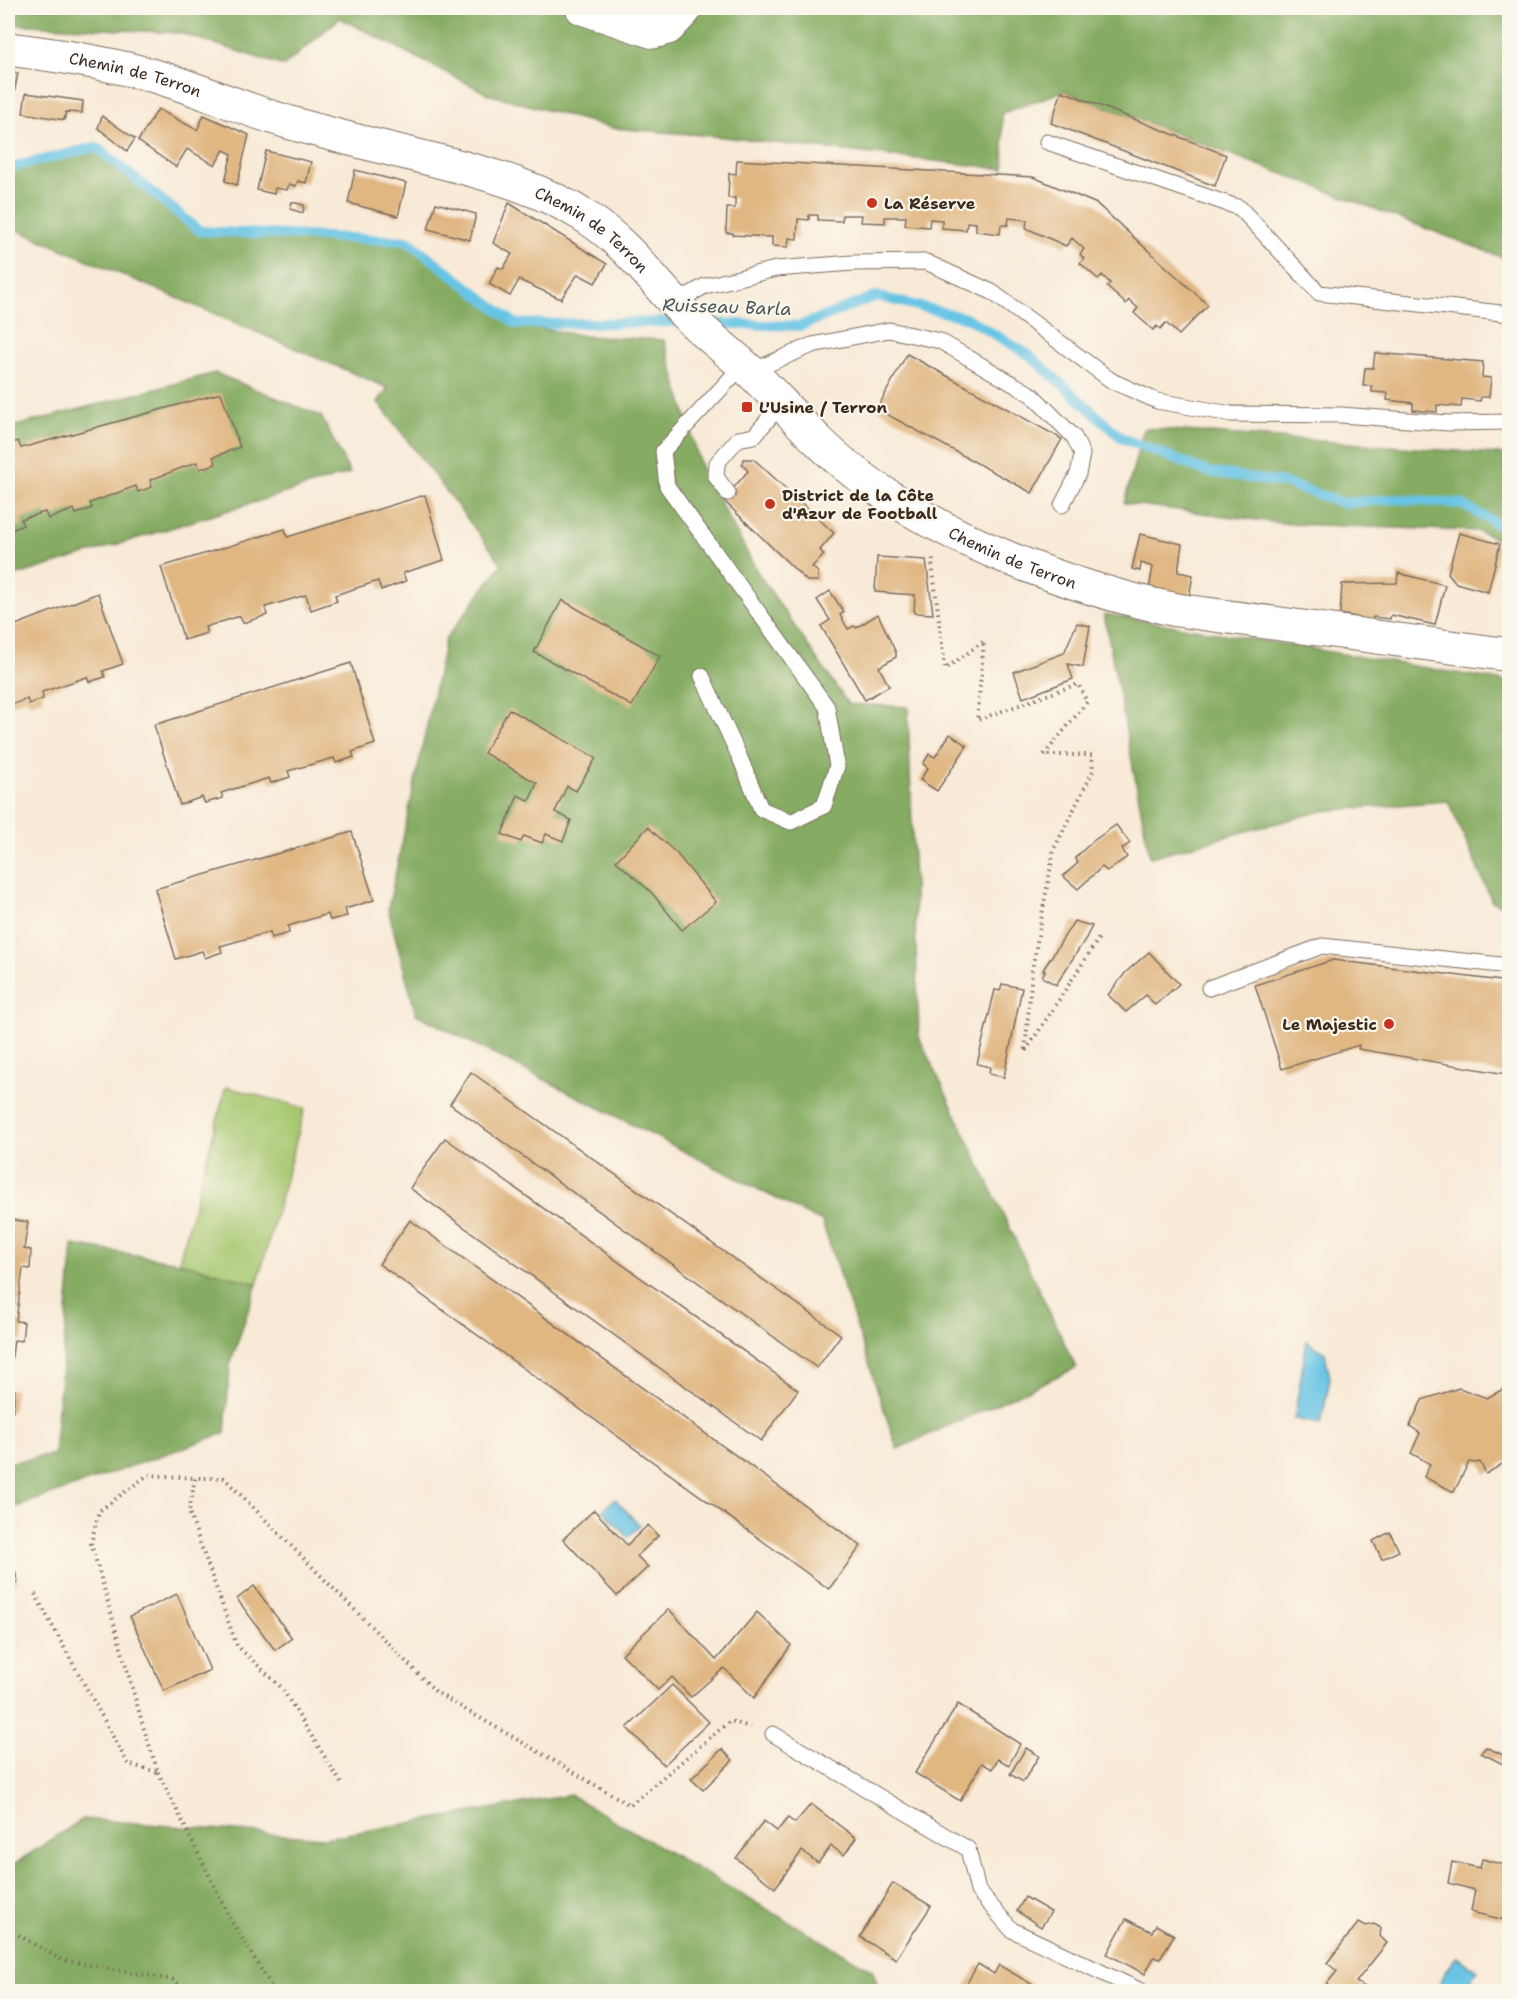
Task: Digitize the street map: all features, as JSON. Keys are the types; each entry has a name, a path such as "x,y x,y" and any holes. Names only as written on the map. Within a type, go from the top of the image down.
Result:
{"street":[{"path":"582,8 654,32 668,28 685,10 684,8"},
{"name":"Chemin de Terron","path":"8,49 94,62 158,77 290,123 513,182 545,194 588,218 623,244 681,308 853,471 901,504 942,526 1026,564 1077,583 1137,601 1189,611 1509,655"}],"lane":[{"path":"1047,142 1240,208 1318,293 1509,314"},
{"path":"681,308 705,286 776,269 853,263 926,262 992,292 1112,381 1157,401 1231,414 1341,415 1448,423 1509,422"},
{"path":"702,676 761,809 791,822 824,806 837,766 827,707 667,486 663,451 738,360 890,330 940,341 1032,395 1074,437 1082,454 1078,474 1062,505"},
{"path":"728,493 716,477 717,463 738,439 754,436 782,403"},
{"path":"1209,988 1322,946 1509,966"},
{"path":"773,1734 968,1849 978,1891 1012,1930 1143,1992"}],"path":[{"path":"942,526 932,563 945,669 984,641 977,720 1078,684 1087,702 1044,755 1092,755 1093,771 1054,849 1032,970 1025,1052 1099,938"},
{"path":"275,1992 232,1922 158,1772 91,1543 99,1511 148,1475 224,1478 437,1693 630,1805 730,1721 773,1734"},
{"path":"195,1478 189,1512 237,1646 282,1687 341,1783"},
{"path":"35,1594 128,1764 158,1772"},
{"path":"8,1929 62,1960 173,1980 189,1992"}],"green space":[{"path":"8,8 1509,8 1509,260 1064,91 1002,113 1004,169 715,136 612,128 488,94 340,18 284,66 180,33 8,24"},
{"path":"96,147 200,231 408,241 516,324 585,336 664,340 701,467 758,573 848,704 908,707 919,1037 1076,1368 897,1449 822,1222 416,1014 388,909 445,640 502,564 378,402 388,388 8,226 8,168"},
{"path":"215,373 321,416 350,473 8,578 8,428"},
{"path":"1144,428 1509,455 1509,543 1477,531 1290,524 1124,503"},
{"path":"1104,614 1509,682 1509,910 1492,901 1448,801 1322,811 1150,857"},
{"path":"226,1087 305,1108 257,1284 179,1262"},
{"path":"73,1245 179,1262 257,1284 230,1365 225,1433 8,1510 8,1463 54,1454"},
{"path":"570,1795 872,1970 880,1991 8,1991 8,1868 83,1819 324,1838"}],"water":[{"path":"1307,1341 1325,1353 1330,1378 1321,1424 1294,1419"},
{"path":"615,1499 640,1526 628,1537 603,1510"},
{"path":"1456,1957 1477,1970 1463,1991 1434,1991"}],"building":[{"path":"8,71 18,73 9,118 8,118"},
{"path":"1062,91 1226,155 1215,186 1051,123"},
{"path":"26,93 83,101 82,113 66,112 64,120 23,113"},
{"path":"158,109 197,130 204,115 249,135 237,185 225,181 232,154 224,150 215,165 187,149 176,167 138,141"},
{"path":"102,116 135,139 127,151 98,128"},
{"path":"266,151 311,162 306,183 298,181 296,186 289,184 287,190 275,188 274,194 257,190"},
{"path":"737,160 1033,177 1097,204 1208,305 1179,335 1166,323 1160,329 1157,326 1153,330 1134,313 1138,308 1129,300 1126,304 1107,287 1110,283 1102,275 1098,279 1080,263 1084,259 1080,254 1084,249 1072,238 1066,246 1026,228 1027,220 1009,218 1008,225 1001,225 1000,234 976,231 976,223 967,222 966,230 942,228 942,220 930,219 929,227 905,225 906,217 885,217 885,223 861,222 862,215 842,215 842,221 818,220 818,215 809,215 809,220 798,219 797,239 789,238 788,247 772,246 772,237 726,233 727,208 735,208 735,198 728,198 729,173 736,174"},
{"path":"355,170 406,183 398,216 348,203"},
{"path":"292,202 304,205 303,213 290,209"},
{"path":"436,203 476,214 470,240 428,229"},
{"path":"509,203 607,264 595,283 578,274 561,299 519,280 510,296 489,284 498,267 503,269 512,254 493,243"},
{"path":"1375,353 1483,362 1482,377 1491,378 1489,397 1481,397 1480,401 1462,399 1461,407 1437,405 1437,412 1413,410 1413,403 1387,400 1388,393 1372,392 1372,386 1363,386 1365,368 1373,368"},
{"path":"907,354 1062,439 1032,493 877,409"},
{"path":"221,393 240,447 213,457 216,464 200,469 197,462 150,480 152,487 138,492 136,486 90,503 92,508 76,514 74,509 48,519 45,512 21,519 23,525 9,531 8,445 18,441 21,448"},
{"path":"744,459 753,459 757,462 834,533 820,550 824,555 812,567 818,572 818,581 807,581 723,500 748,471 742,464"},
{"path":"425,495 444,560 403,573 406,581 381,590 378,581 335,595 337,601 311,610 306,595 265,607 267,615 243,623 240,616 205,627 207,633 184,640 161,567 285,529 287,537"},
{"path":"1459,533 1500,544 1488,592 1456,583 1448,573"},
{"path":"1140,534 1182,544 1178,572 1193,575 1189,597 1149,589 1153,567 1141,563 1140,571 1132,569"},
{"path":"877,557 926,560 933,614 914,613 915,595 875,592"},
{"path":"1398,573 1445,585 1435,625 1391,615 1390,619 1373,617 1372,620 1340,614 1342,584 1397,583"},
{"path":"830,591 844,612 840,615 848,629 854,626 856,628 878,614 896,653 896,657 879,667 889,686 865,700 821,626 830,620 817,600"},
{"path":"98,593 123,664 103,671 105,677 89,682 87,677 42,692 43,699 29,704 27,699 8,706 8,628"},
{"path":"562,600 660,656 632,706 534,652"},
{"path":"1077,623 1090,626 1083,667 1068,664 1073,679 1023,698 1014,672 1064,653"},
{"path":"351,663 375,744 352,752 354,757 336,763 334,758 288,771 290,777 271,783 269,778 221,793 223,798 205,803 202,797 180,805 154,725"},
{"path":"509,709 596,758 576,791 567,786 555,812 571,820 563,841 546,834 542,843 524,836 521,842 502,834 518,795 529,801 537,783 484,753"},
{"path":"950,734 967,746 937,791 920,780 928,768 923,764 929,754 935,757"},
{"path":"1116,825 1130,843 1122,849 1127,857 1107,871 1102,867 1078,889 1063,876 1078,863 1075,858 1093,841"},
{"path":"648,827 677,854 716,902 682,930 651,892 616,861"},
{"path":"352,832 374,900 345,909 347,916 330,920 328,914 288,926 289,933 271,938 270,932 220,946 222,952 205,958 202,951 176,959 155,889"},
{"path":"1074,921 1092,926 1056,985 1042,977 1045,971 1043,970"},
{"path":"1149,952 1179,984 1155,1005 1146,995 1126,1012 1108,995 1126,972"},
{"name":"Le Majestic","path":"1333,960 1509,982 1509,1072 1507,1071 1506,1074 1358,1049 1359,1045 1282,1069 1255,985"},
{"path":"1002,984 1022,988 1004,1077 989,1074 990,1067 977,1064 995,990 1000,991"},
{"path":"471,1072 841,1335 817,1368 450,1104"},
{"path":"445,1138 798,1390 761,1441 410,1188"},
{"path":"8,1219 28,1222 24,1249 31,1250 30,1269 23,1268 16,1321 24,1322 22,1341 14,1340 9,1379 8,1379"},
{"path":"410,1220 861,1546 829,1589 379,1264"},
{"path":"1509,1386 1509,1460 1486,1474 1480,1462 1469,1462 1454,1492 1424,1477 1430,1464 1411,1453 1420,1433 1410,1426 1422,1400 1459,1388 1487,1398"},
{"path":"8,1389 15,1390 13,1411 8,1411"},
{"path":"594,1510 627,1545 648,1525 658,1536 637,1556 648,1567 617,1596 563,1539"},
{"path":"1390,1532 1399,1551 1382,1559 1373,1541"},
{"path":"8,1547 18,1582 8,1584"},
{"path":"254,1586 292,1638 275,1650 237,1599"},
{"path":"177,1594 210,1670 164,1691 130,1616"},
{"path":"669,1609 716,1660 757,1612 791,1645 754,1698 724,1668 691,1697 672,1677 658,1690 622,1654"},
{"path":"672,1685 709,1722 664,1765 627,1728"},
{"path":"958,1704 1020,1744 1009,1765 998,1759 992,1769 982,1763 960,1801 915,1773"},
{"path":"1509,1740 1509,1767 1481,1753 1486,1747 1503,1755"},
{"path":"1026,1748 1039,1756 1023,1782 1010,1774"},
{"path":"722,1749 733,1760 703,1790 691,1779"},
{"path":"811,1804 856,1838 844,1855 831,1846 818,1863 802,1851 775,1888 736,1858 764,1821 777,1831 788,1818 795,1823"},
{"path":"1482,1859 1509,1866 1509,1921 1471,1912 1475,1890 1448,1883 1452,1862 1480,1868"},
{"path":"893,1883 931,1906 896,1959 860,1937"},
{"path":"1025,1897 1051,1912 1041,1927 1017,1911"},
{"path":"1126,1919 1152,1932 1156,1925 1174,1935 1160,1959 1154,1957 1145,1974 1107,1954"},
{"path":"1359,1922 1366,1926 1374,1924 1381,1928 1380,1936 1387,1943 1356,1982 1365,1987 1361,1992 1332,1992 1325,1986 1337,1971 1327,1963"},
{"path":"978,1964 994,1974 999,1965 1045,1992 962,1992"}],"waterway":[{"name":"Ruisseau Barla","path":"8,168 96,147 200,231 408,241 516,324 683,322"},
{"name":"Ruisseau Barla","path":"708,323 800,326 876,296 967,318 1029,355 1122,438 1208,472 1285,483 1343,503 1394,499 1461,504 1510,531"}],"place":[{"name":"La Réserve","path":"872,203"},
{"name":"L'Usine / Terron","path":"747,407"},
{"name":"District de la Côte d'Azur de Football","path":"770,504"},
{"name":"Le Majestic","path":"1389,1024"}]}
